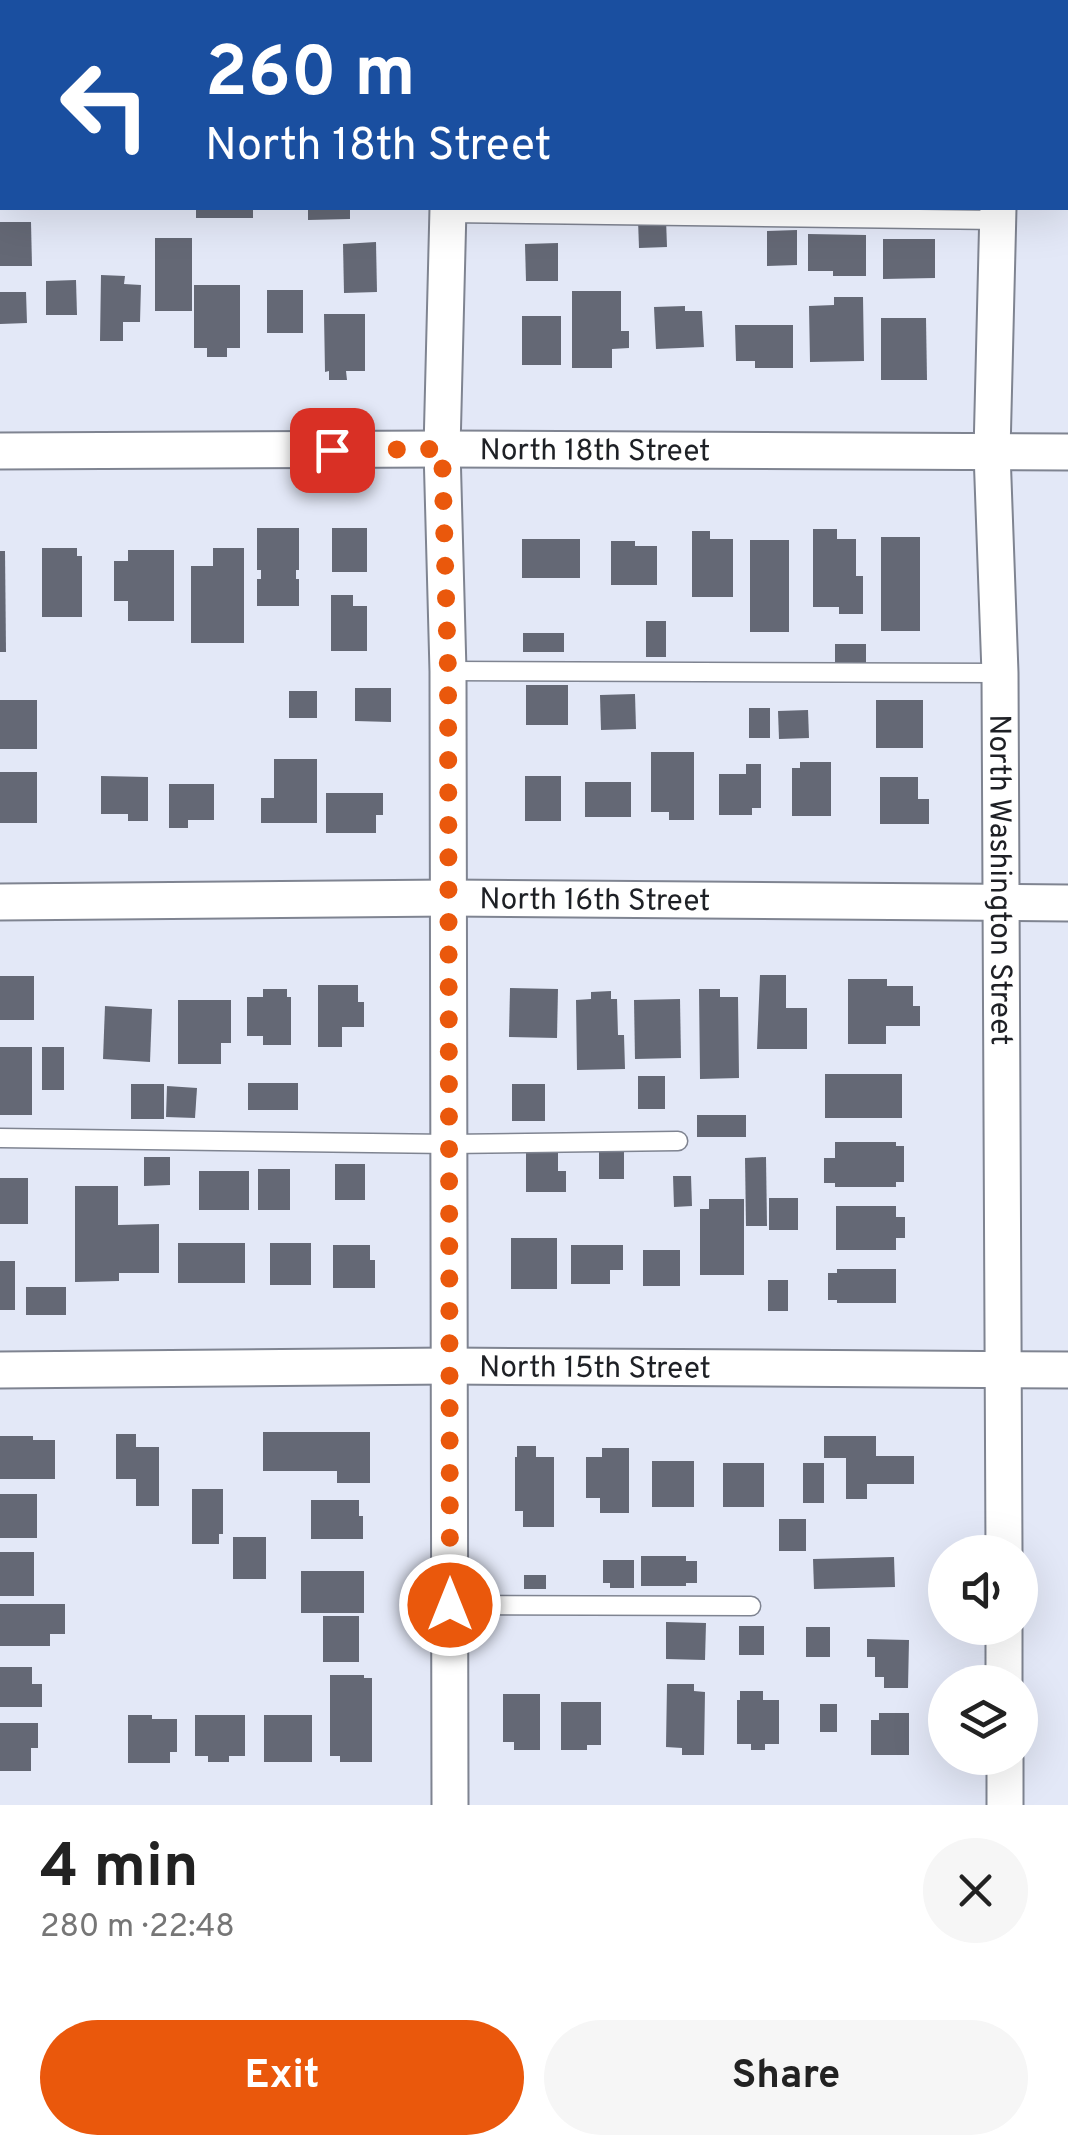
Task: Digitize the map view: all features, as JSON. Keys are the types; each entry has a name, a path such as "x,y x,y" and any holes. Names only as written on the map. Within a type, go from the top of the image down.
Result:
{"street":[{"path":"448,210 442,449 448,671 450,1805"},
{"name":"North Washington Street","path":"998,214 992,452 1000,672 1004,1535"},
{"name":"North 18th Street","path":"0,451 1068,452"},
{"name":"North 16th Street","path":"0,902 449,898 1068,902"},
{"name":"North 15th Street","path":"0,1370 449,1366 1068,1370"},
{"path":"1005,1775 1005,1805"}],"lane":[{"path":"448,210 998,214"},
{"path":"448,671 1000,672"},
{"path":"0,1138 449,1144 678,1141"},
{"path":"450,1605 750,1606"}],"building":[{"path":"196,210 253,210 253,218 196,218"},
{"path":"308,210 350,210 350,219 308,220"},
{"path":"666,219 667,247 639,248 638,220"},
{"path":"0,222 31,222 32,266 0,266"},
{"path":"797,230 797,265 767,266 767,231"},
{"path":"808,234 866,235 866,276 808,271"},
{"path":"155,238 192,238 192,311 155,311"},
{"path":"883,239 935,239 935,278 883,279"},
{"path":"376,242 377,292 344,293 343,244"},
{"path":"558,243 558,281 526,281 525,244"},
{"path":"101,275 125,276 124,284 141,285 140,322 123,322 123,341 100,341"},
{"path":"76,280 77,315 46,315 46,281"},
{"path":"194,285 240,285 240,348 227,348 227,357 207,357 207,348 194,348"},
{"path":"267,290 303,290 303,333 267,333"},
{"path":"572,291 621,291 621,331 629,331 629,348 612,349 612,368 572,368"},
{"path":"0,292 26,292 27,323 0,324"},
{"path":"834,297 863,297 864,361 810,362 809,306 834,305"},
{"path":"685,306 685,311 702,311 704,347 656,349 654,307"},
{"path":"324,314 365,314 365,371 346,371 347,380 329,380 329,371 325,372"},
{"path":"522,316 561,316 561,365 522,365"},
{"path":"881,318 926,318 927,380 881,380"},
{"path":"735,325 793,325 793,368 755,368 755,361 736,361"},
{"path":"257,528 299,528 299,606 257,606 261,570 257,570"},
{"path":"332,528 367,528 367,572 332,572"},
{"path":"813,529 837,529 837,539 856,539 856,576 863,576 863,614 839,614 839,607 813,607"},
{"path":"692,531 710,531 710,539 733,539 733,597 692,597"},
{"path":"881,537 920,537 920,631 881,631"},
{"path":"522,539 580,539 580,578 522,578"},
{"path":"750,540 789,540 789,632 750,632"},
{"path":"611,541 657,546 657,585 611,585"},
{"path":"42,548 77,548 77,556 82,556 82,617 42,617"},
{"path":"213,548 244,548 244,643 191,643 191,566 213,566"},
{"path":"128,550 174,550 174,621 128,621 128,601 114,601 114,561 128,561"},
{"path":"0,551 5,551 6,652 0,652"},
{"path":"331,595 353,595 353,606 367,606 367,651 331,651"},
{"path":"646,621 666,621 666,657 646,657"},
{"path":"523,633 564,633 564,652 523,652"},
{"path":"835,644 866,644 866,664 835,664"},
{"path":"526,685 568,685 568,725 526,725"},
{"path":"355,688 391,688 391,722 355,721"},
{"path":"289,691 317,691 317,718 289,718"},
{"path":"635,694 636,729 601,730 600,695"},
{"path":"0,700 37,700 37,749 0,749"},
{"path":"876,700 923,700 923,748 876,748"},
{"path":"749,708 770,708 770,738 749,738"},
{"path":"808,710 809,738 779,739 778,711"},
{"path":"651,752 694,752 694,820 669,820 669,812 651,812"},
{"path":"274,759 317,759 317,823 261,823 261,798 274,798"},
{"path":"800,762 831,762 831,816 792,816 792,768 800,768"},
{"path":"746,764 761,764 761,808 752,808 752,815 719,815 719,774 746,774"},
{"path":"0,772 37,772 37,823 0,823"},
{"path":"101,776 148,777 148,821 128,821 128,814 101,814"},
{"path":"525,776 561,776 561,821 525,821"},
{"path":"880,777 918,777 918,799 929,799 929,824 880,824"},
{"path":"585,782 631,782 631,817 585,817"},
{"path":"169,784 214,784 214,820 188,820 188,828 169,828"},
{"path":"326,793 383,793 383,815 376,815 376,833 326,833"},
{"path":"760,975 786,975 786,1008 807,1008 807,1049 757,1049"},
{"path":"0,976 34,976 34,1020 0,1020"},
{"path":"848,979 887,979 887,986 913,986 913,1006 920,1006 920,1026 886,1026 886,1044 848,1044"},
{"path":"318,985 358,985 358,1002 364,1002 364,1027 342,1027 342,1047 318,1047"},
{"path":"510,988 558,989 557,1038 509,1037"},
{"path":"263,989 287,989 287,997 291,997 291,1045 263,1045 263,1036 247,1036 247,997 263,997"},
{"path":"699,989 720,989 720,997 738,997 739,1078 700,1079"},
{"path":"611,991 611,999 617,999 618,1035 624,1035 625,1069 577,1070 576,1000 591,999 591,992"},
{"path":"680,999 681,1058 635,1059 634,1000"},
{"path":"178,1000 231,1000 231,1043 221,1043 221,1064 178,1064"},
{"path":"105,1006 152,1009 150,1062 103,1059"},
{"path":"0,1047 32,1047 32,1115 0,1115"},
{"path":"42,1047 64,1047 64,1090 42,1090"},
{"path":"825,1074 902,1074 902,1118 825,1118"},
{"path":"638,1076 665,1076 665,1109 638,1109"},
{"path":"248,1083 298,1083 298,1110 248,1110"},
{"path":"131,1084 164,1084 164,1119 131,1119"},
{"path":"512,1084 545,1084 545,1121 512,1121"},
{"path":"167,1086 197,1088 195,1118 166,1117"},
{"path":"697,1115 746,1115 746,1137 697,1137"},
{"path":"835,1142 896,1142 896,1146 904,1146 904,1182 896,1182 896,1187 835,1187 835,1183 824,1183 824,1158 835,1158"},
{"path":"599,1149 624,1149 624,1179 599,1179"},
{"path":"526,1150 558,1150 558,1171 566,1171 566,1192 526,1192"},
{"path":"144,1157 170,1157 170,1185 144,1186"},
{"path":"766,1157 767,1226 746,1226 745,1158"},
{"path":"335,1164 365,1164 365,1200 335,1200"},
{"path":"258,1169 290,1169 290,1210 258,1210"},
{"path":"199,1171 249,1171 249,1210 199,1210"},
{"path":"673,1176 691,1176 692,1206 674,1207"},
{"path":"0,1178 28,1178 28,1224 0,1224"},
{"path":"75,1186 118,1186 118,1225 159,1224 159,1273 119,1273 119,1281 75,1282"},
{"path":"769,1198 798,1198 798,1230 769,1230"},
{"path":"709,1199 744,1199 744,1275 700,1275 700,1209 709,1209"},
{"path":"836,1206 896,1206 896,1217 905,1217 905,1238 896,1238 896,1250 836,1250"},
{"path":"511,1238 557,1238 557,1289 511,1289"},
{"path":"178,1243 245,1243 245,1283 178,1283"},
{"path":"270,1243 311,1243 311,1285 270,1285"},
{"path":"333,1245 370,1245 370,1260 375,1260 375,1288 333,1288"},
{"path":"571,1245 623,1245 623,1270 610,1270 610,1284 571,1284"},
{"path":"643,1250 680,1250 680,1286 643,1286"},
{"path":"0,1261 15,1261 15,1310 0,1310"},
{"path":"837,1269 896,1269 896,1303 828,1300 828,1273 837,1273"},
{"path":"768,1280 788,1280 788,1311 768,1311"},
{"path":"26,1287 66,1287 66,1315 26,1315"},
{"path":"263,1432 370,1432 370,1483 337,1483 337,1471 263,1471"},
{"path":"116,1434 136,1434 136,1447 159,1447 159,1506 136,1506 136,1479 116,1479"},
{"path":"0,1436 55,1440 55,1479 0,1479"},
{"path":"824,1436 876,1436 876,1456 914,1456 914,1484 867,1484 867,1499 846,1499 846,1458 824,1458"},
{"path":"517,1446 536,1446 536,1457 554,1457 554,1527 523,1527 523,1511 515,1511"},
{"path":"602,1448 629,1448 629,1513 600,1513 600,1498 586,1498 586,1457 602,1457"},
{"path":"652,1461 694,1461 694,1507 652,1507"},
{"path":"723,1463 764,1463 764,1507 723,1507"},
{"path":"803,1463 824,1463 824,1503 803,1503"},
{"path":"192,1489 223,1489 223,1534 219,1534 219,1544 192,1544"},
{"path":"0,1494 37,1494 37,1538 0,1538"},
{"path":"311,1500 359,1500 363,1539 311,1539"},
{"path":"779,1519 806,1519 806,1551 779,1551"},
{"path":"233,1537 266,1537 266,1579 233,1579"},
{"path":"0,1552 34,1552 34,1596 0,1596"},
{"path":"641,1556 686,1556 686,1561 697,1561 697,1583 641,1586"},
{"path":"894,1557 895,1587 814,1589 813,1559"},
{"path":"603,1560 634,1560 634,1588 610,1588 610,1583 603,1583"},
{"path":"301,1571 364,1571 364,1613 301,1613"},
{"path":"524,1575 546,1575 546,1589 524,1589"},
{"path":"0,1604 65,1604 65,1634 50,1634 50,1646 0,1646"},
{"path":"323,1616 359,1616 359,1662 323,1662"},
{"path":"666,1622 706,1623 705,1660 666,1659"},
{"path":"739,1626 764,1626 764,1655 739,1655"},
{"path":"806,1627 830,1627 830,1657 806,1657"},
{"path":"867,1639 909,1640 908,1688 884,1688 884,1677 875,1677 875,1657 867,1657"},
{"path":"0,1667 32,1667 32,1684 42,1684 42,1707 0,1707"},
{"path":"330,1675 372,1678 372,1762 340,1762 340,1756 330,1756"},
{"path":"667,1684 694,1684 694,1691 705,1692 704,1755 682,1755 682,1748 666,1747"},
{"path":"740,1691 763,1691 763,1700 779,1700 779,1744 751,1750 751,1744 737,1744"},
{"path":"503,1694 540,1694 540,1750 514,1750 514,1742 503,1742"},
{"path":"561,1702 601,1702 601,1745 587,1745 587,1750 561,1750"},
{"path":"820,1704 837,1704 837,1732 820,1732"},
{"path":"879,1713 909,1713 909,1755 871,1755 871,1720 879,1720"},
{"path":"128,1715 177,1719 177,1752 170,1752 170,1763 128,1763"},
{"path":"195,1715 245,1715 245,1756 229,1756 229,1762 208,1762 208,1756 195,1756"},
{"path":"264,1715 312,1715 312,1762 264,1762"},
{"path":"0,1723 38,1723 38,1748 31,1748 31,1771 0,1771"}],"route":[{"path":"332,450 442,449 448,671 450,1605"}]}
